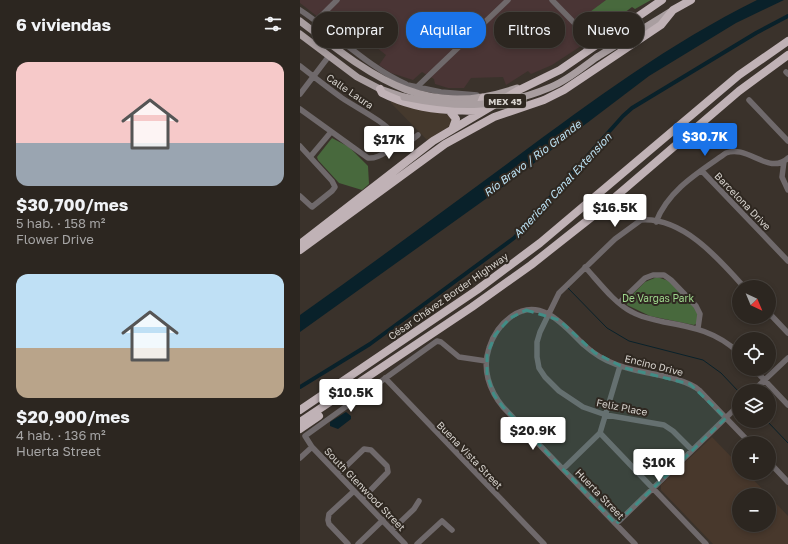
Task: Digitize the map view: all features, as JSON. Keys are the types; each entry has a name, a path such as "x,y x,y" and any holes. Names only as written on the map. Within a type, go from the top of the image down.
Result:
{"highway":[{"name":"MEX 45","path":"644,12 662,0"},
{"name":"MEX 45","path":"673,10 691,0"},
{"path":"300,250 445,144 494,117 544,100 564,90 661,25 673,10"},
{"name":"César Chávez Border Highway","path":"300,410 477,290 540,243 744,71 788,40"},
{"name":"MEX 45","path":"529,84 560,70 593,48"},
{"path":"300,422 472,307 537,260 592,216 739,91 788,54"},
{"path":"300,244 430,144 529,84"},
{"path":"380,89 382,93 400,100 425,107 449,110 476,111 479,108 483,98"},
{"path":"449,110 456,119 452,130"},
{"path":"300,403 366,365"},
{"path":"300,429 343,398 366,378"}],"main road":[{"name":"MEX 45","path":"300,34 357,77 380,89 404,97 447,105 485,105 501,102 551,87 673,10"},
{"name":"MEX 45","path":"300,21 364,69 393,84 432,97 463,100 483,98 529,84"}],"street":[{"path":"325,12 337,0"},
{"path":"418,86 508,0"},
{"path":"552,0 573,22"},
{"path":"300,10 312,18"},
{"path":"352,48 384,72 406,84"},
{"path":"585,54 587,48"},
{"path":"300,94 329,56"},
{"name":"Calle Laura","path":"300,66 331,90 388,128 397,137 396,143"},
{"path":"393,84 418,86 441,92 474,94 483,98"},
{"path":"749,100 788,141"},
{"path":"300,109 368,158 374,158 394,146 396,143 405,145 418,135"},
{"path":"310,157 331,132"},
{"path":"300,146 334,185 332,192 311,207 300,196"},
{"path":"656,222 670,197 726,153 734,150 770,164 786,160 782,177 788,190"},
{"name":"Barcelona Drive","path":"702,171 788,261"},
{"name":"Feliz Place","path":"692,450 673,431 664,425 593,412 571,400 552,385 542,373 538,362 536,347 547,314 559,293 615,239 637,222 646,220 676,228 697,240 737,280"},
{"path":"585,267 619,303 631,312 645,318 698,328 719,338 732,348"},
{"path":"619,303 645,278 656,274 664,275 671,280 696,306 700,314 698,328"},
{"name":"Encino Drive","path":"486,361 495,335 510,318 526,310 547,314 564,323 595,353 620,366 690,384 699,390 743,436"},
{"path":"776,320 788,333"},
{"path":"300,458 312,447 305,438 306,435 437,341 441,342 459,356 486,361"},
{"path":"761,384 788,358"},
{"name":"Huerta Street","path":"486,361 489,383 498,401 635,544"},
{"path":"563,469 600,433 620,366"},
{"path":"761,376 788,405"},
{"name":"Buena Vista Street","path":"385,378 544,544"},
{"path":"616,524 732,412"},
{"path":"600,433 706,544"},
{"name":"South Glenwood Street","path":"312,447 405,544"},
{"path":"338,474 364,449 371,450 387,466 388,472 362,499"},
{"path":"776,469 788,482"},
{"path":"348,544 329,524 328,520 329,514 354,491"},
{"path":"392,530 414,509 419,501"},
{"path":"358,544 383,520"},
{"path":"417,544 442,521 452,530"}],"highlighted area":[{"path":"526,310 559,320 595,353 625,368 690,384 726,418 616,524 503,407 494,395 487,375 487,355 495,335 510,318"}],"shaded area":[{"path":"300,0 606,0 590,12 573,12 573,48 578,48 552,65 531,74 528,71 506,85 503,77 471,78 464,88 448,88 435,84 434,79 422,72 413,80 391,73 379,65 386,55 377,48 398,48 398,12 312,12 300,3"},
{"path":"391,101 450,115 454,121 452,125 427,140 391,103"},
{"path":"712,437 732,458 732,480 754,480 761,488 732,488 732,532 776,532 776,503 788,516 788,544 713,544 661,490 661,485"}],"green space":[{"path":"606,0 651,0 635,9 632,7 625,12 590,12"},
{"path":"332,138 349,147 368,166 369,184 362,190 339,183 318,160 317,157"},
{"name":"De Vargas Park","path":"657,277 669,281 696,308 698,312 697,323 694,325 650,316 627,305 627,300 645,282"}],"water":[{"name":"Río Bravo / Rio Grande","path":"757,0 784,0 736,23 649,76 508,183 300,332 300,315 573,115 662,54"},
{"path":"346,412 351,416 351,419 338,429 330,426 330,422"}],"waterway":[{"name":"American Canal Extension","path":"300,387 370,344 514,238 623,116 632,108 756,33 788,16"},
{"path":"567,287 607,328 629,341 703,360 721,373 732,385"},
{"path":"774,428 788,443"}]}
